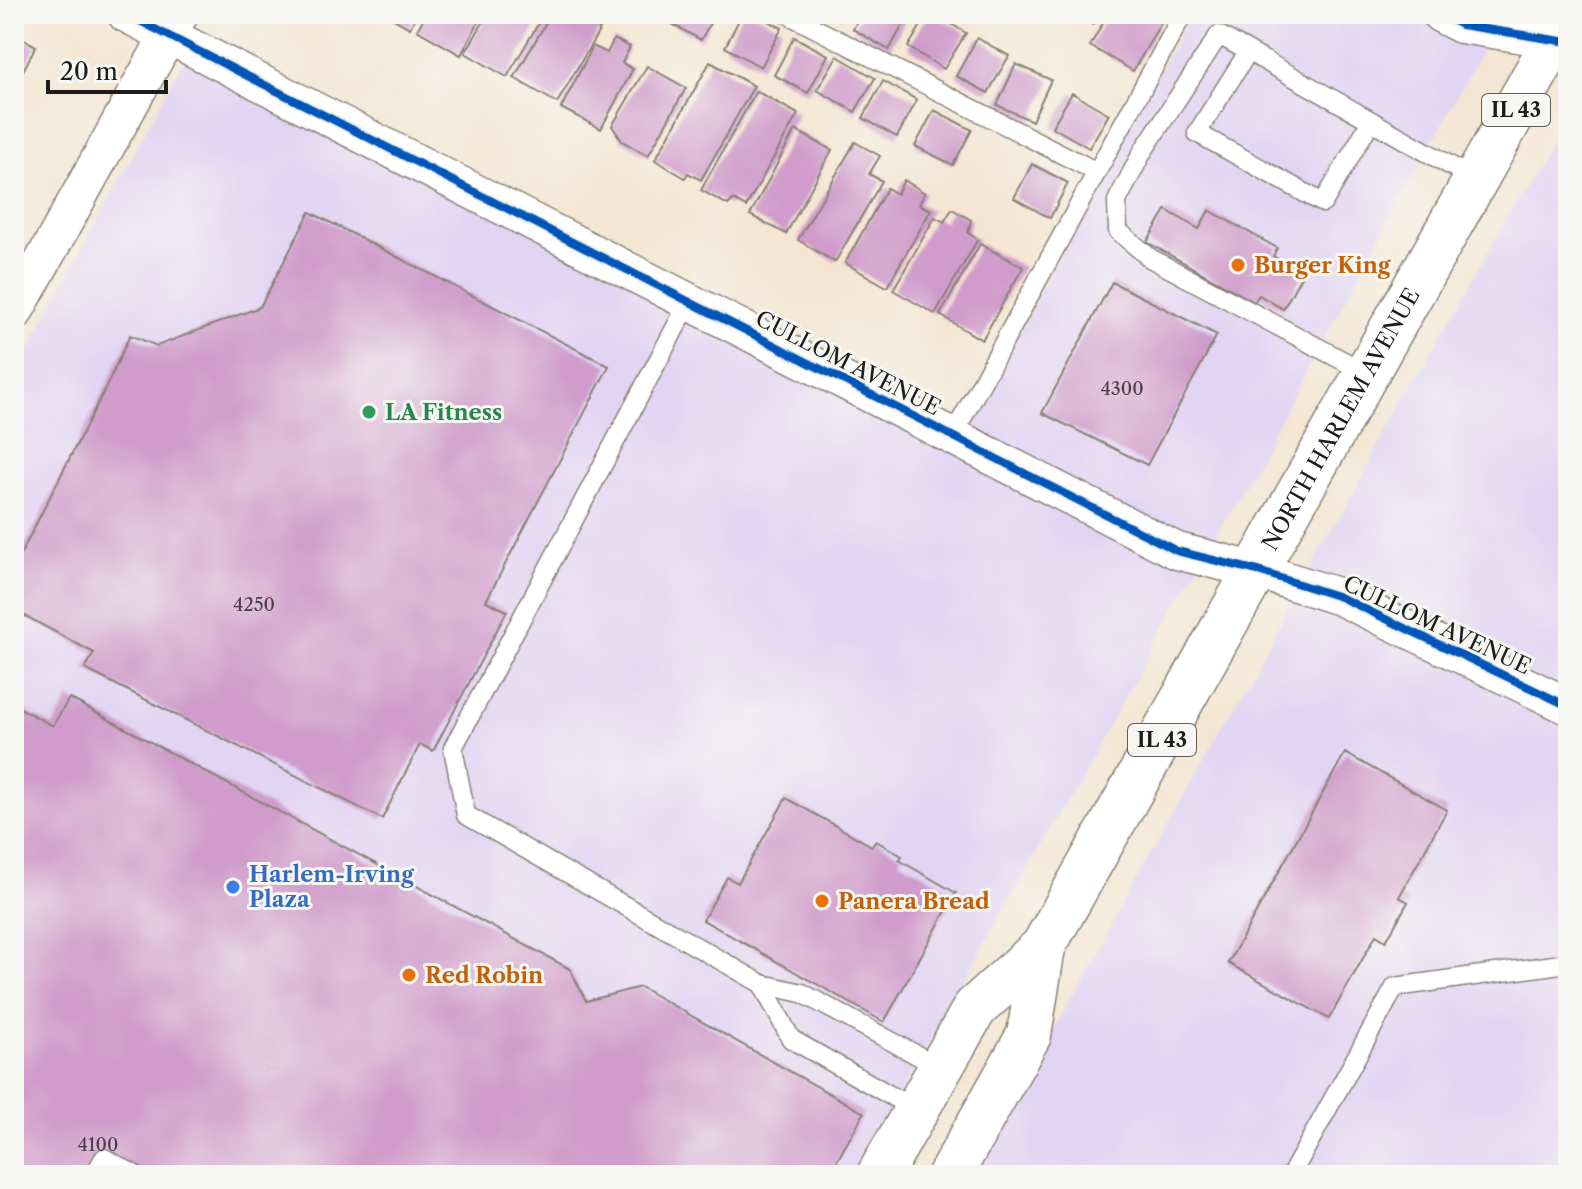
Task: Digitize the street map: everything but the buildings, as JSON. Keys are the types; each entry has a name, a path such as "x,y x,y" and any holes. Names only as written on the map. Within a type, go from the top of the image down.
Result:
{"main road":[{"name":"NORTH HARLEM AVENUE","path":"879,1175 975,1008 1043,947 1476,180 1564,33"},
{"name":"NORTH HARLEM AVENUE","path":"950,1175 1029,1035 1043,947"}],"street":[{"name":"CULLOM AVENUE","path":"126,14 174,25 689,302 1177,551 1258,571 1340,597 1568,706"},
{"path":"1440,14 1461,25 1564,33"},
{"path":"14,313 174,25"}],"lane":[{"path":"787,14 1097,172"},
{"path":"952,437 1183,14"},
{"path":"1368,374 1150,258 1118,231 1117,201 1143,151 1219,35 1476,180"},
{"path":"1248,52 1197,133 1323,203 1371,121"},
{"path":"689,302 453,748 466,815 762,984 802,993 941,1068"},
{"path":"1291,1175 1395,987 1568,963"},
{"path":"762,984 791,1039 916,1110"},
{"path":"94,1175 104,1158 135,1175"}],"shaded area":[{"path":"1190,14 1424,14 1485,45 1202,561 853,1175 14,1175 14,377 194,40 963,434"},
{"path":"1568,109 1568,1175 971,1175 1294,598"}],"cycle path":[{"path":"126,14 1177,551 1258,571 1340,597 1568,706"},
{"path":"1440,14 1461,25 1568,42"}],"place":[{"name":"Burger King","path":"1238,265"},
{"name":"LA Fitness","path":"369,412"},
{"name":"Harlem-Irving Plaza","path":"233,887"},
{"name":"Panera Bread","path":"822,901"},
{"name":"Red Robin","path":"409,975"}]}
